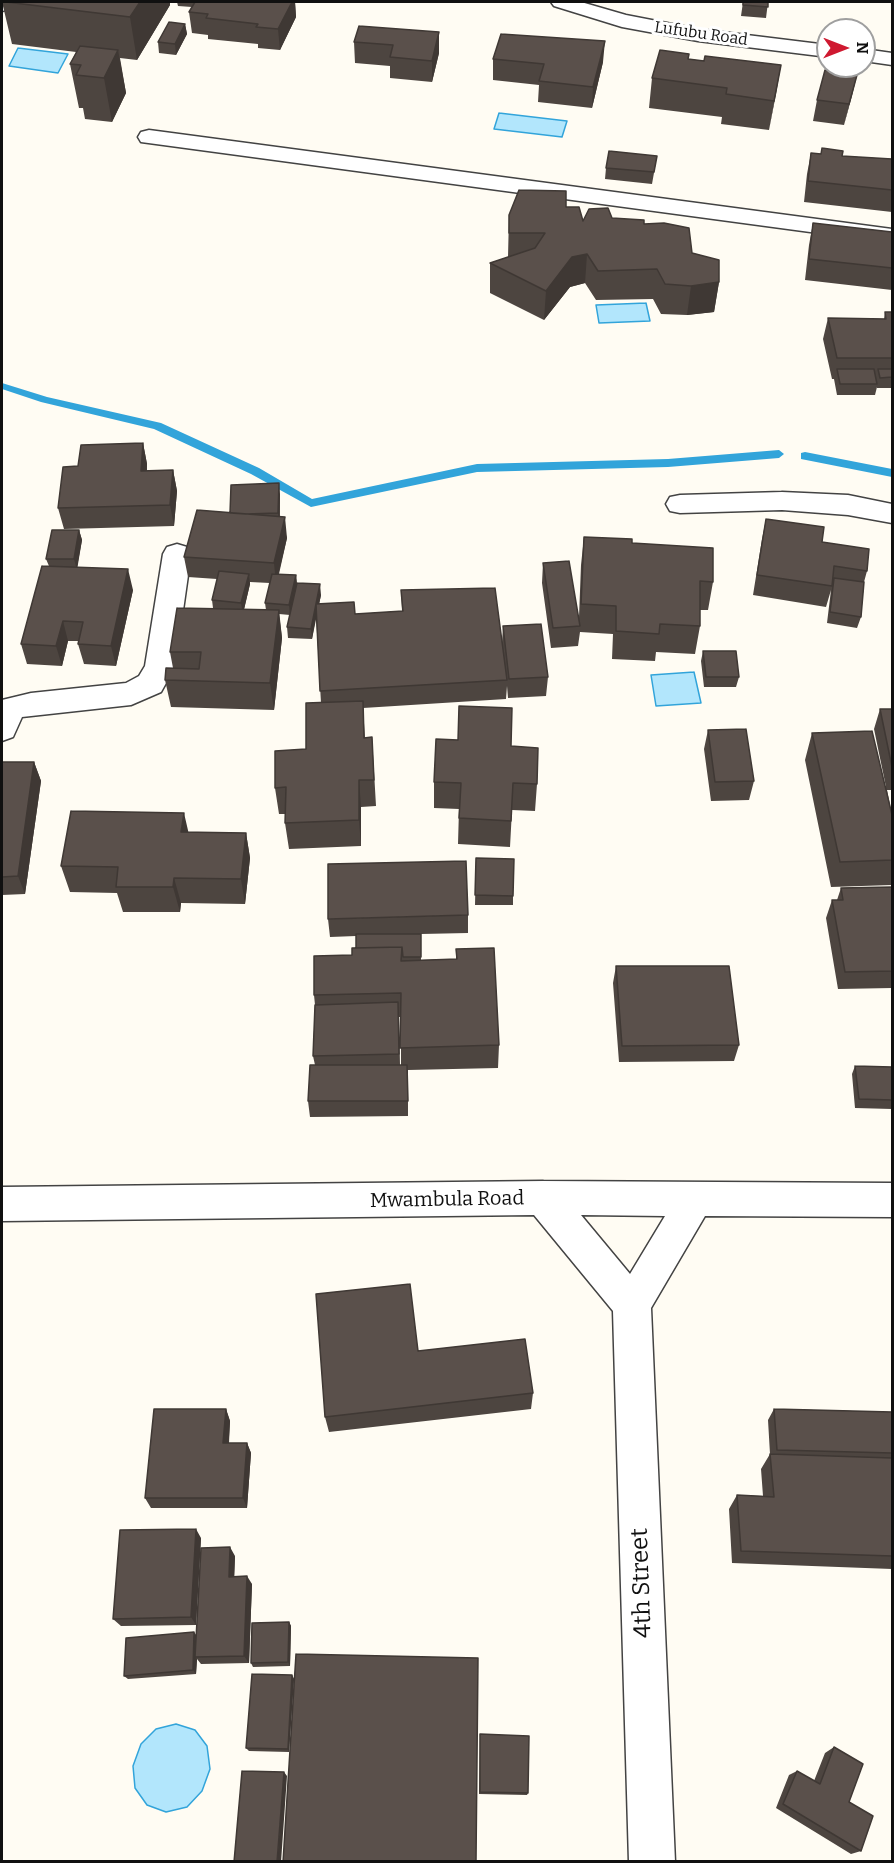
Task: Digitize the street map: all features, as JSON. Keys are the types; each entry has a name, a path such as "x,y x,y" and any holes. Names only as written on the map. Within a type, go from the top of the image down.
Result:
{"street":[{"name":"Lufubu Road","path":"574,3 633,23 816,49"},
{"path":"876,57 892,59"},
{"path":"149,137 892,236"},
{"path":"680,504 782,501 848,505 892,514"},
{"path":"2,729 11,708 131,694 150,684 160,667 177,554"},
{"path":"543,1198 633,1305 696,1198"},
{"name":"Mwambula Road","path":"2,1204 543,1198 892,1200"},
{"name":"4th Street","path":"633,1305 652,1862"}],"water":[{"path":"18,48 68,54 58,73 9,66"},
{"path":"499,113 567,121 562,137 494,129"},
{"path":"646,303 650,321 599,323 596,305"},
{"path":"694,672 701,703 656,706 651,675"},
{"path":"176,1724 195,1730 207,1746 210,1769 202,1791 187,1807 166,1812 147,1805 135,1788 133,1766 141,1744 156,1729"}],"building":[{"path":"6,2 140,2 130,17"},
{"path":"195,2 292,2 278,29 256,27 258,24 206,18 208,14 189,12"},
{"path":"743,2 768,2 768,7 743,5"},
{"path":"169,22 185,24 175,44 158,42"},
{"path":"359,26 439,32 432,61 390,57 393,45 354,42"},
{"path":"501,34 605,41 593,87 539,81 544,64 493,59"},
{"path":"80,46 118,50 104,78 76,75 81,65 70,64"},
{"path":"660,50 689,54 688,59 704,61 705,56 781,65 774,101 726,94 727,88 652,78"},
{"path":"823,78 856,78 849,104 817,100"},
{"path":"822,148 843,151 842,156 892,159 892,190 808,181 811,153 821,154"},
{"path":"609,151 657,156 654,172 606,168"},
{"path":"519,190 566,191 566,207 579,207 583,221 589,209 608,208 612,218 644,220 644,224 664,223 689,228 692,253 719,260 719,282 691,286 665,284 657,269 598,271 587,254 572,257 546,291 490,263 535,248 545,233 509,233 509,215"},
{"path":"813,223 892,232 892,268 809,259"},
{"path":"885,312 892,312 892,358 837,358 828,318 886,319"},
{"path":"837,369 874,369 877,384 840,384"},
{"path":"878,369 892,369 892,377 880,378"},
{"path":"143,443 141,471 173,470 170,505 58,508 63,467 78,466 81,445"},
{"path":"279,483 278,513 230,513 231,485"},
{"path":"197,510 285,517 274,563 184,557"},
{"path":"766,519 824,527 822,542 869,549 867,571 834,566 832,586 757,575"},
{"path":"52,530 79,530 74,559 46,559"},
{"path":"584,537 632,539 632,543 713,548 713,582 700,581 700,626 660,624 659,634 616,631 616,606 581,604"},
{"path":"569,561 580,626 553,628 543,563"},
{"path":"42,566 128,569 111,646 78,644 83,622 63,621 56,646 21,644"},
{"path":"219,571 249,574 241,603 212,600"},
{"path":"272,574 296,575 289,605 265,603"},
{"path":"834,578 864,582 861,617 830,612"},
{"path":"297,583 320,584 311,629 287,627"},
{"path":"495,588 507,680 320,691 316,604 354,602 355,614 403,611 401,590"},
{"path":"177,608 279,610 270,683 165,680 166,668 199,669 201,652 170,652"},
{"path":"541,624 548,677 509,679 503,626"},
{"path":"703,651 736,651 739,677 706,677"},
{"path":"363,701 364,738 372,737 374,780 359,780 359,820 285,823 286,787 275,788 275,751 306,749 306,703"},
{"path":"459,706 512,708 511,746 538,748 537,784 513,783 511,821 459,818 461,783 434,782 436,739 458,740"},
{"path":"880,709 892,709 892,767"},
{"path":"746,729 754,781 715,782 708,730"},
{"path":"872,731 892,815 892,860 840,862 812,733"},
{"path":"2,762 34,762 18,876 2,877"},
{"path":"71,811 184,813 181,832 246,833 241,879 174,878 173,887 116,887 118,867 61,866"},
{"path":"476,858 514,859 513,896 475,895"},
{"path":"466,861 468,915 328,919 328,864"},
{"path":"892,887 892,971 845,972 832,900 843,900 841,888"},
{"path":"356,934 421,934 421,957 403,957 402,947 356,948"},
{"path":"402,947 401,961 457,959 456,949 494,948 499,1045 400,1048 401,993 314,995 314,956 352,955 352,948"},
{"path":"616,966 729,966 739,1045 622,1046"},
{"path":"398,1002 399,1054 313,1056 315,1005"},
{"path":"310,1065 407,1065 408,1101 308,1101"},
{"path":"855,1066 892,1067 892,1100 859,1099"},
{"path":"410,1284 418,1351 525,1339 533,1393 325,1417 316,1294"},
{"path":"154,1409 226,1409 223,1443 247,1443 243,1498 145,1498"},
{"path":"774,1409 892,1412 892,1453 777,1450"},
{"path":"770,1454 892,1458 892,1556 741,1551 737,1495 774,1497"},
{"path":"196,1529 191,1617 113,1619 120,1530"},
{"path":"230,1547 229,1577 247,1576 244,1656 195,1657 201,1548"},
{"path":"289,1622 288,1662 251,1663 252,1623"},
{"path":"194,1632 193,1670 124,1676 126,1638"},
{"path":"296,1654 478,1658 476,1862 283,1862"},
{"path":"252,1674 292,1675 288,1749 246,1748"},
{"path":"480,1734 529,1736 528,1793 480,1792"},
{"path":"834,1747 863,1764 849,1802 873,1816 861,1851 783,1804 797,1771 820,1784"},
{"path":"242,1771 284,1772 277,1862 234,1862"}],"waterway":[{"path":"2,386 45,400 157,426 255,471 311,503 477,468 668,463 779,454"},
{"path":"805,456 892,473"}]}
